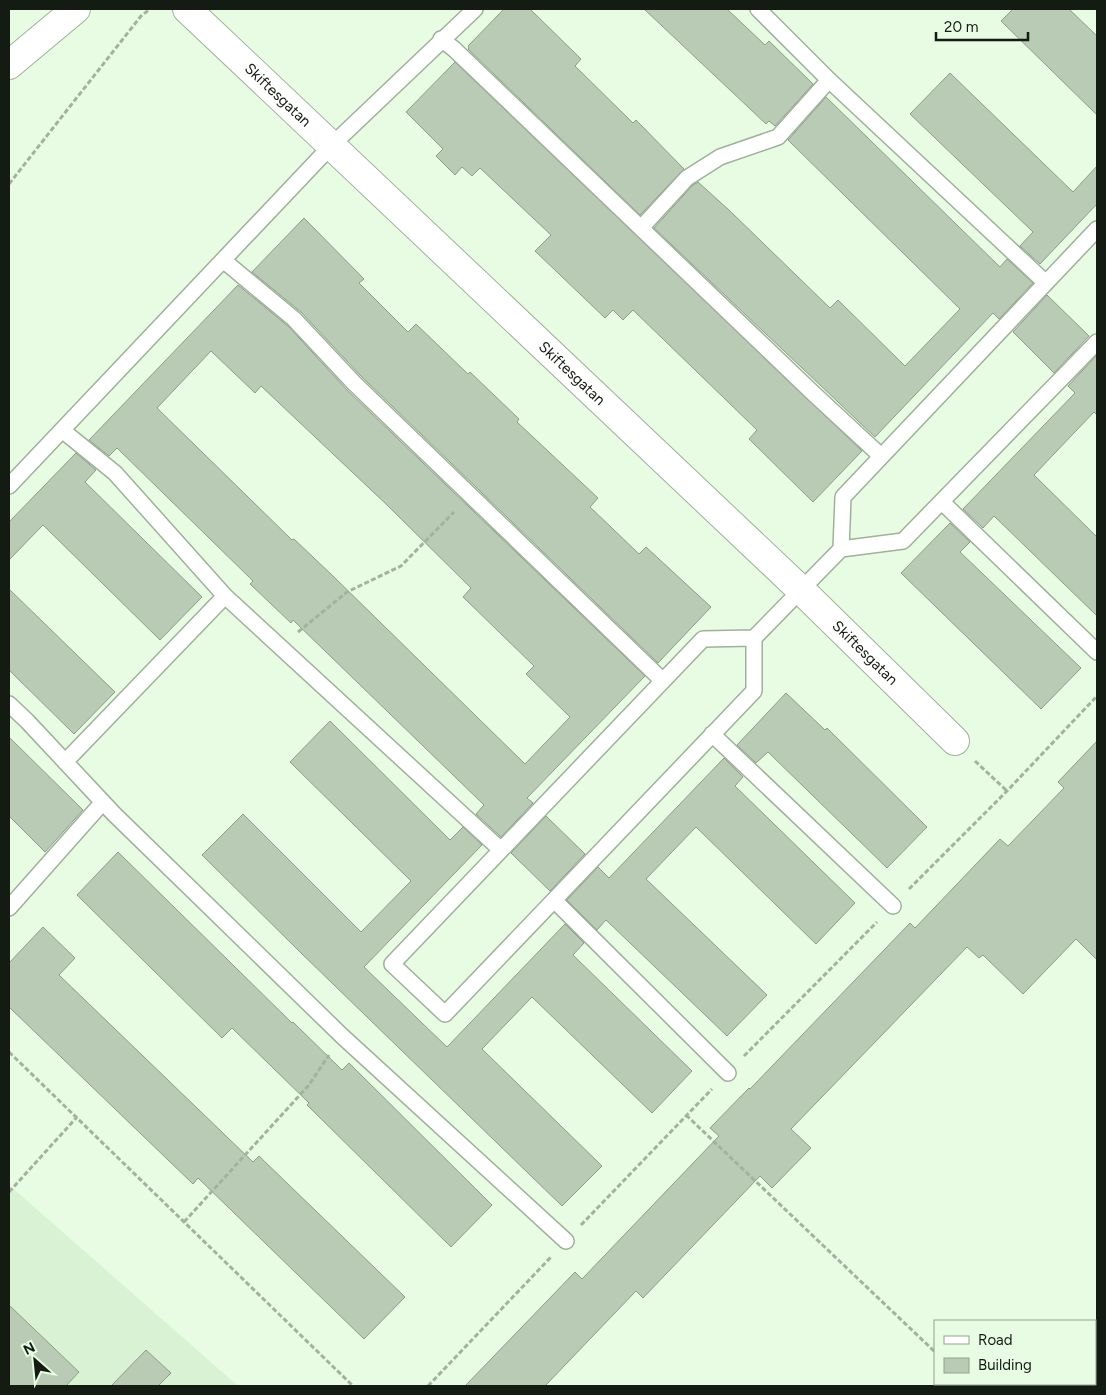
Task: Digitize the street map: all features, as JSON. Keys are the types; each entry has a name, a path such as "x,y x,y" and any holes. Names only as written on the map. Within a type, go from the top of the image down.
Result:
{"street":[{"path":"9,66 76,9"},
{"name":"Skiftesgatan","path":"187,9 801,590 954,742"}],"lane":[{"path":"9,486 331,146 441,39 475,9"},
{"path":"758,9 830,80 1046,283"},
{"path":"441,39 454,49 881,456"},
{"path":"641,228 688,178 720,157 778,136 830,80"},
{"path":"841,549 843,497 1097,229"},
{"path":"223,260 294,318 354,383 663,681"},
{"path":"754,638 703,638 392,964 445,1014 754,691 754,638 841,549 904,542 1097,342"},
{"path":"62,430 115,473 225,596 501,850"},
{"path":"942,502 1097,652"},
{"path":"65,762 225,596"},
{"path":"9,704 103,802 342,1036 566,1241"},
{"path":"712,734 893,906"},
{"path":"9,908 103,802"},
{"path":"554,900 728,1073"}],"path":[{"path":"9,184 141,16 150,9"},
{"path":"280,647 347,592 401,566 470,495"},
{"path":"428,1386 686,1115 1007,791 1097,696"},
{"path":"954,742 1007,791"},
{"path":"184,1222 309,1085 342,1036"},
{"path":"9,1052 353,1386"},
{"path":"686,1115 934,1351"},
{"path":"9,1192 77,1117"}],"shaded area":[{"path":"9,1185 238,1386 9,1386"}],"building":[{"path":"504,9 530,9 581,59 575,66 633,123 636,120 684,169 640,215 468,49 468,46"},
{"path":"644,9 727,9 765,45 769,41 813,84 775,126 769,121 766,124"},
{"path":"1013,9 1069,9 1097,36 1097,115 1001,21"},
{"path":"455,62 862,451 813,502 749,439 757,430 633,310 623,320 613,310 605,318 535,251 551,235 480,168 472,176 462,167 455,175 436,156 443,149 406,112"},
{"path":"950,73 1073,192 1097,166 1097,204 1040,264 1020,246 1033,232 910,114"},
{"path":"826,97 1000,267 1007,259 1033,283 999,319 993,313 875,437 654,228 693,185 698,182 830,308 838,300 905,366 960,309 788,140"},
{"path":"304,218 364,279 359,283 408,332 416,324 468,374 470,372 519,419 517,422 598,498 590,507 639,554 646,547 711,607 658,663 361,376 301,312 252,272"},
{"path":"238,285 288,326 347,390 645,676 527,798 533,803 501,837 476,814 484,805 293,620 291,623 250,584 253,581 117,448 109,456 89,440","holes":["211,351 255,393 261,386 387,505 471,588 463,597 534,666 526,674 570,717 525,764 334,577 294,539 292,540 157,408"]},
{"path":"1047,295 1089,336 1054,373 1013,332"},
{"path":"1097,355 1097,415 1094,412 1034,475 1097,537 1097,616 994,516 983,528 963,509 1075,393 1068,386"},
{"path":"76,453 96,470 85,482 202,597 160,640 43,525 9,560 9,522"},
{"path":"950,523 970,542 960,552 1081,668 1041,709 901,573"},
{"path":"9,589 115,692 74,734 9,670"},
{"path":"786,693 825,730 827,728 927,827 887,868 768,752 756,763 737,745"},
{"path":"330,721 450,840 463,827 482,845 364,967 447,1047 565,924 584,943 573,955 692,1071 652,1113 532,997 482,1049 602,1166 562,1206 202,855 243,814 361,932 411,881 290,762"},
{"path":"9,737 83,810 45,852 9,816"},
{"path":"1097,741 1097,960 1076,939 1023,994 983,955 979,958 967,947 791,1129 811,1148 772,1188 760,1176 643,1298 636,1291 545,1386 465,1386 575,1272 582,1279 719,1136 710,1128 910,923 915,928 1000,839 1008,846 1064,788 1058,782"},
{"path":"724,758 743,777 735,786 855,903 816,944 696,827 646,879 767,995 727,1036 606,920 597,930 567,900 598,867 609,878"},
{"path":"546,816 585,854 550,891 511,853"},
{"path":"118,852 342,1070 349,1063 492,1205 451,1247 232,1028 222,1038 77,895"},
{"path":"43,927 75,958 59,975 253,1162 259,1156 405,1297 364,1339 198,1178 193,1184 9,1007 9,963"},
{"path":"9,1305 79,1372 66,1386 9,1386"},
{"path":"146,1350 171,1373 158,1386 111,1386"}]}
